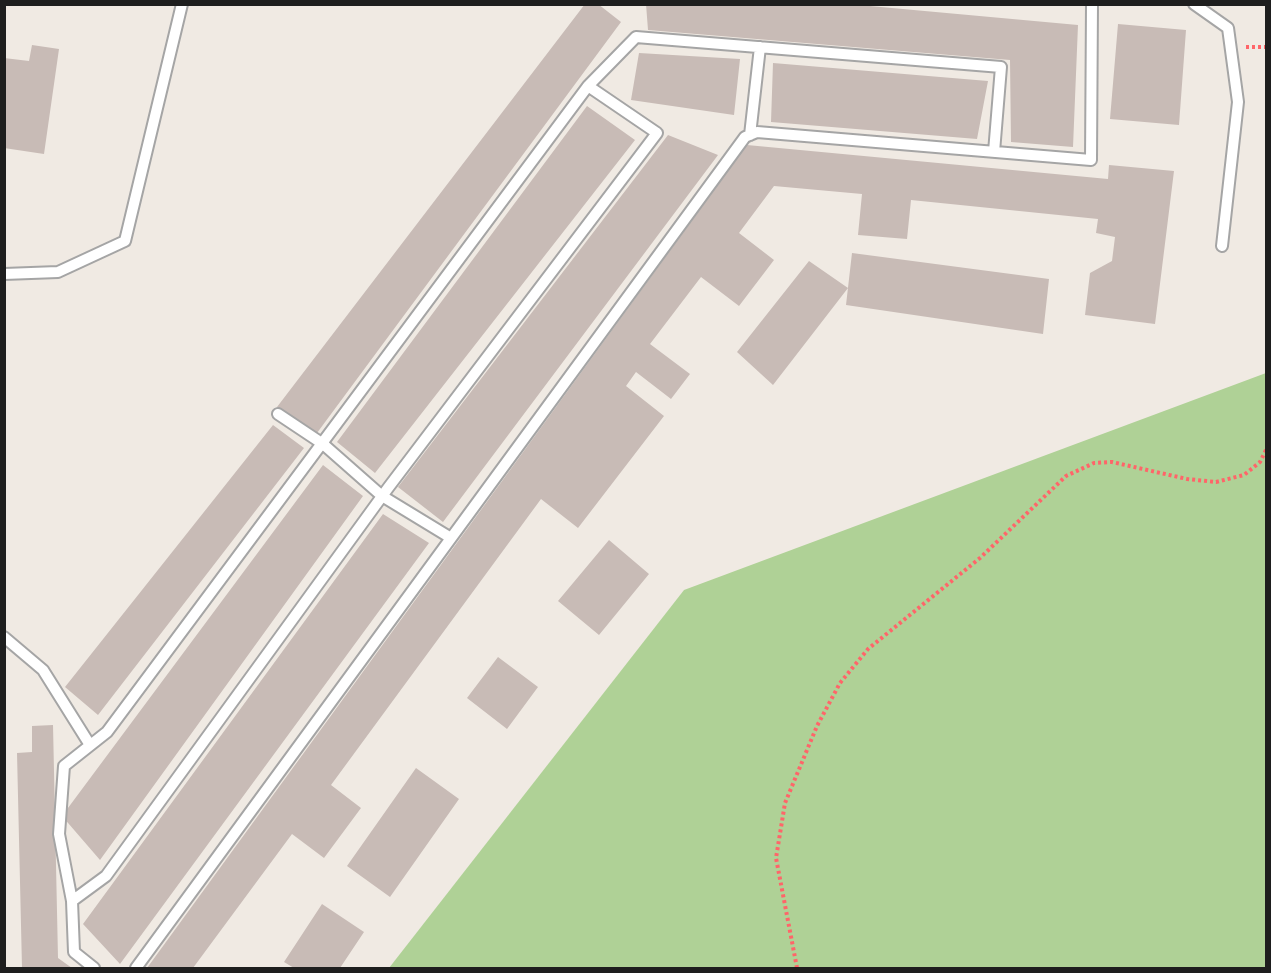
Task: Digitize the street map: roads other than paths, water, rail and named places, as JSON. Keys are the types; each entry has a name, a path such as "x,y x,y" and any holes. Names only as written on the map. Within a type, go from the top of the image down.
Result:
{"lane":[{"path":"4,274 58,272 125,242 182,4"},
{"path":"136,969 745,137 757,132 1091,160 1092,4"},
{"path":"1194,4 1228,28 1238,102 1222,246"},
{"path":"94,969 74,952 72,901 59,834 64,766 107,732 588,86 636,37 1001,67 994,152"},
{"path":"750,135 760,47"},
{"path":"72,901 106,876 382,496 657,133 588,86"},
{"path":"278,414 323,444 382,496 451,538"},
{"path":"4,637 44,670 90,745"}]}
